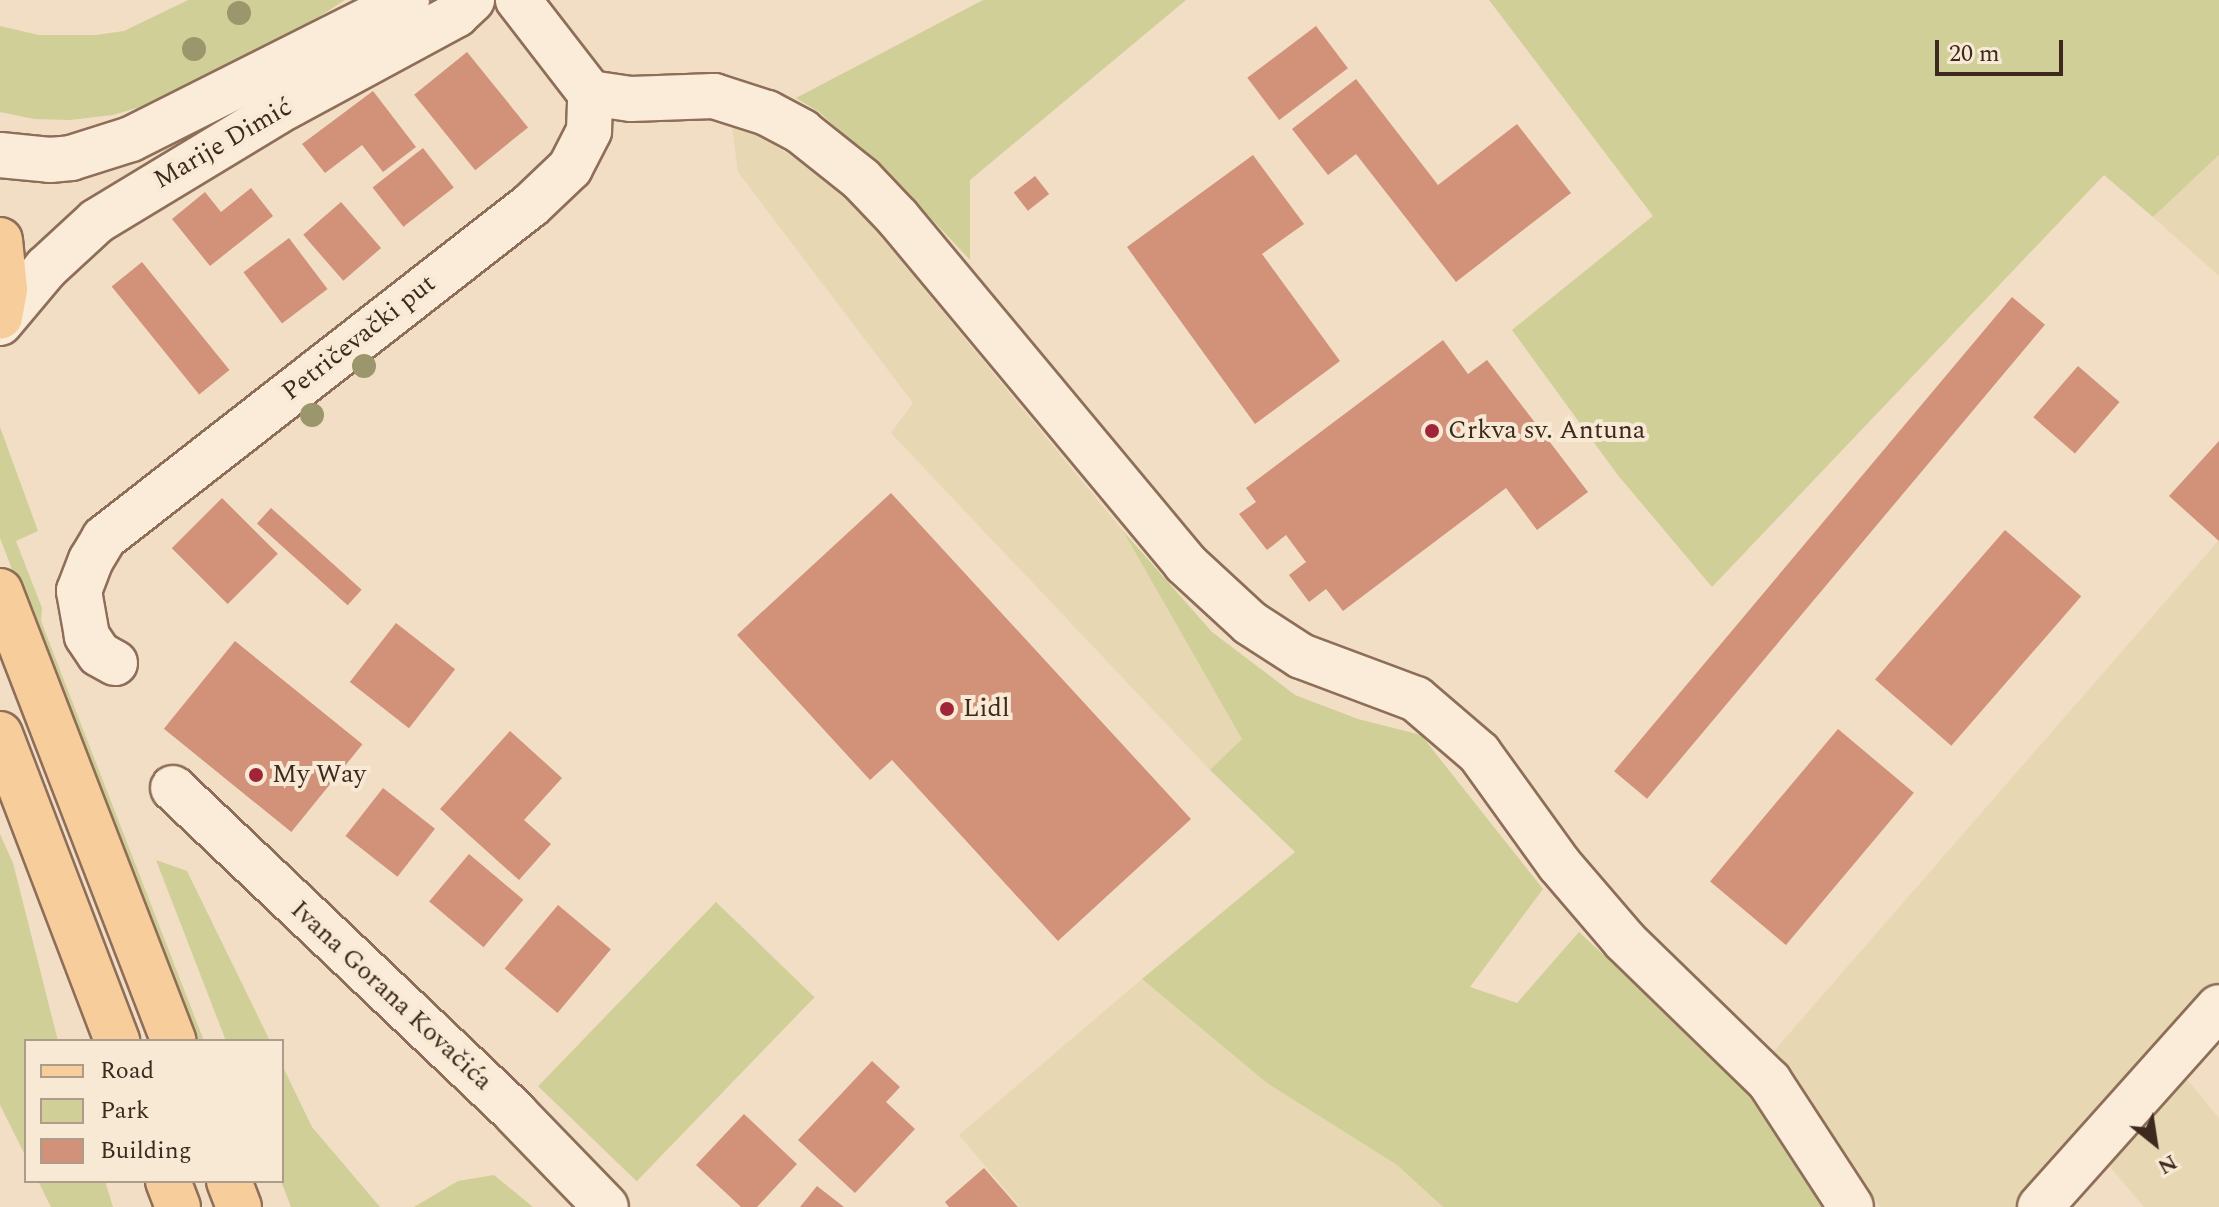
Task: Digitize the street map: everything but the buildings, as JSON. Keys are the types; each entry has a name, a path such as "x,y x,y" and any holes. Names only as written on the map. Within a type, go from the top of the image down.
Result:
{"main road":[{"path":"0,240 5,289 0,320"},
{"path":"0,591 173,1039"},
{"path":"0,734 116,1039"},
{"path":"0,781 55,872"},
{"path":"169,1183 178,1207"},
{"path":"230,1183 239,1207"}],"street":[{"name":"Marije Dimić","path":"0,155 50,160 71,158 131,139 407,0"},
{"name":"Marije Dimić","path":"0,320 46,268 97,221 275,113 456,15 472,0"},
{"path":"518,0 590,93 631,99 714,96 767,113 802,132 861,179 898,218 1185,563 1250,623 1301,656 1416,699 1479,753 1559,864 1625,941 1769,1081 1851,1207"},
{"name":"Petričevački put","path":"115,663 99,654 87,636 79,591 104,538 531,205 576,158 589,131 590,93"},
{"name":"Ivana Gorana Kovačića","path":"173,788 516,1114 606,1207"},
{"path":"2040,1207 2219,1007"}],"shaded area":[{"path":"732,127 757,135 820,173 860,211 1123,531 1243,739 1210,770 891,433 913,403 738,172"},
{"path":"2219,155 2219,276 2153,217"},
{"path":"2219,540 2219,983 2016,1207 1880,1207 1774,1051"},
{"path":"1142,979 1267,1083 1397,1165 1443,1207 1020,1207 959,1135"},
{"path":"2181,1072 2219,1118 2219,1207 2144,1207 2104,1160"}],"green space":[{"path":"188,0 345,0 309,23 150,104 113,115 70,120 34,119 0,112 0,26 39,35 96,35 124,31"},
{"path":"983,0 1186,0 970,180 970,260 895,180 819,112 796,98"},
{"path":"1489,0 2219,0 2219,155 2153,217 2104,175 1712,587 1617,474 1512,330 1653,216"},
{"path":"0,427 38,531 16,541 42,608 41,621 203,1039 192,1039 0,538"},
{"path":"1123,531 1212,632 1295,695 1358,719 1421,735 1543,889 1470,987 1517,1003 1579,932 1670,1017 1725,1063 1782,1127 1835,1207 1443,1207 1397,1165 1267,1083 1142,979 1295,852 1210,770 1242,739"},
{"path":"0,834 13,863 57,1039 24,1039 24,1153 0,1105"},
{"path":"156,860 187,871 269,1039 225,1039"},
{"path":"716,902 815,997 637,1181 538,1086"},
{"path":"284,1069 312,1127 380,1207 291,1207 282,1183"},
{"path":"494,1175 533,1207 414,1207 458,1181"},
{"path":"39,1183 106,1183 113,1207 51,1207"}],"place":[{"name":"Crkva sv. Antuna","path":"1432,431"},
{"name":"Lidl","path":"947,709"},
{"name":"My Way","path":"256,775"}]}
